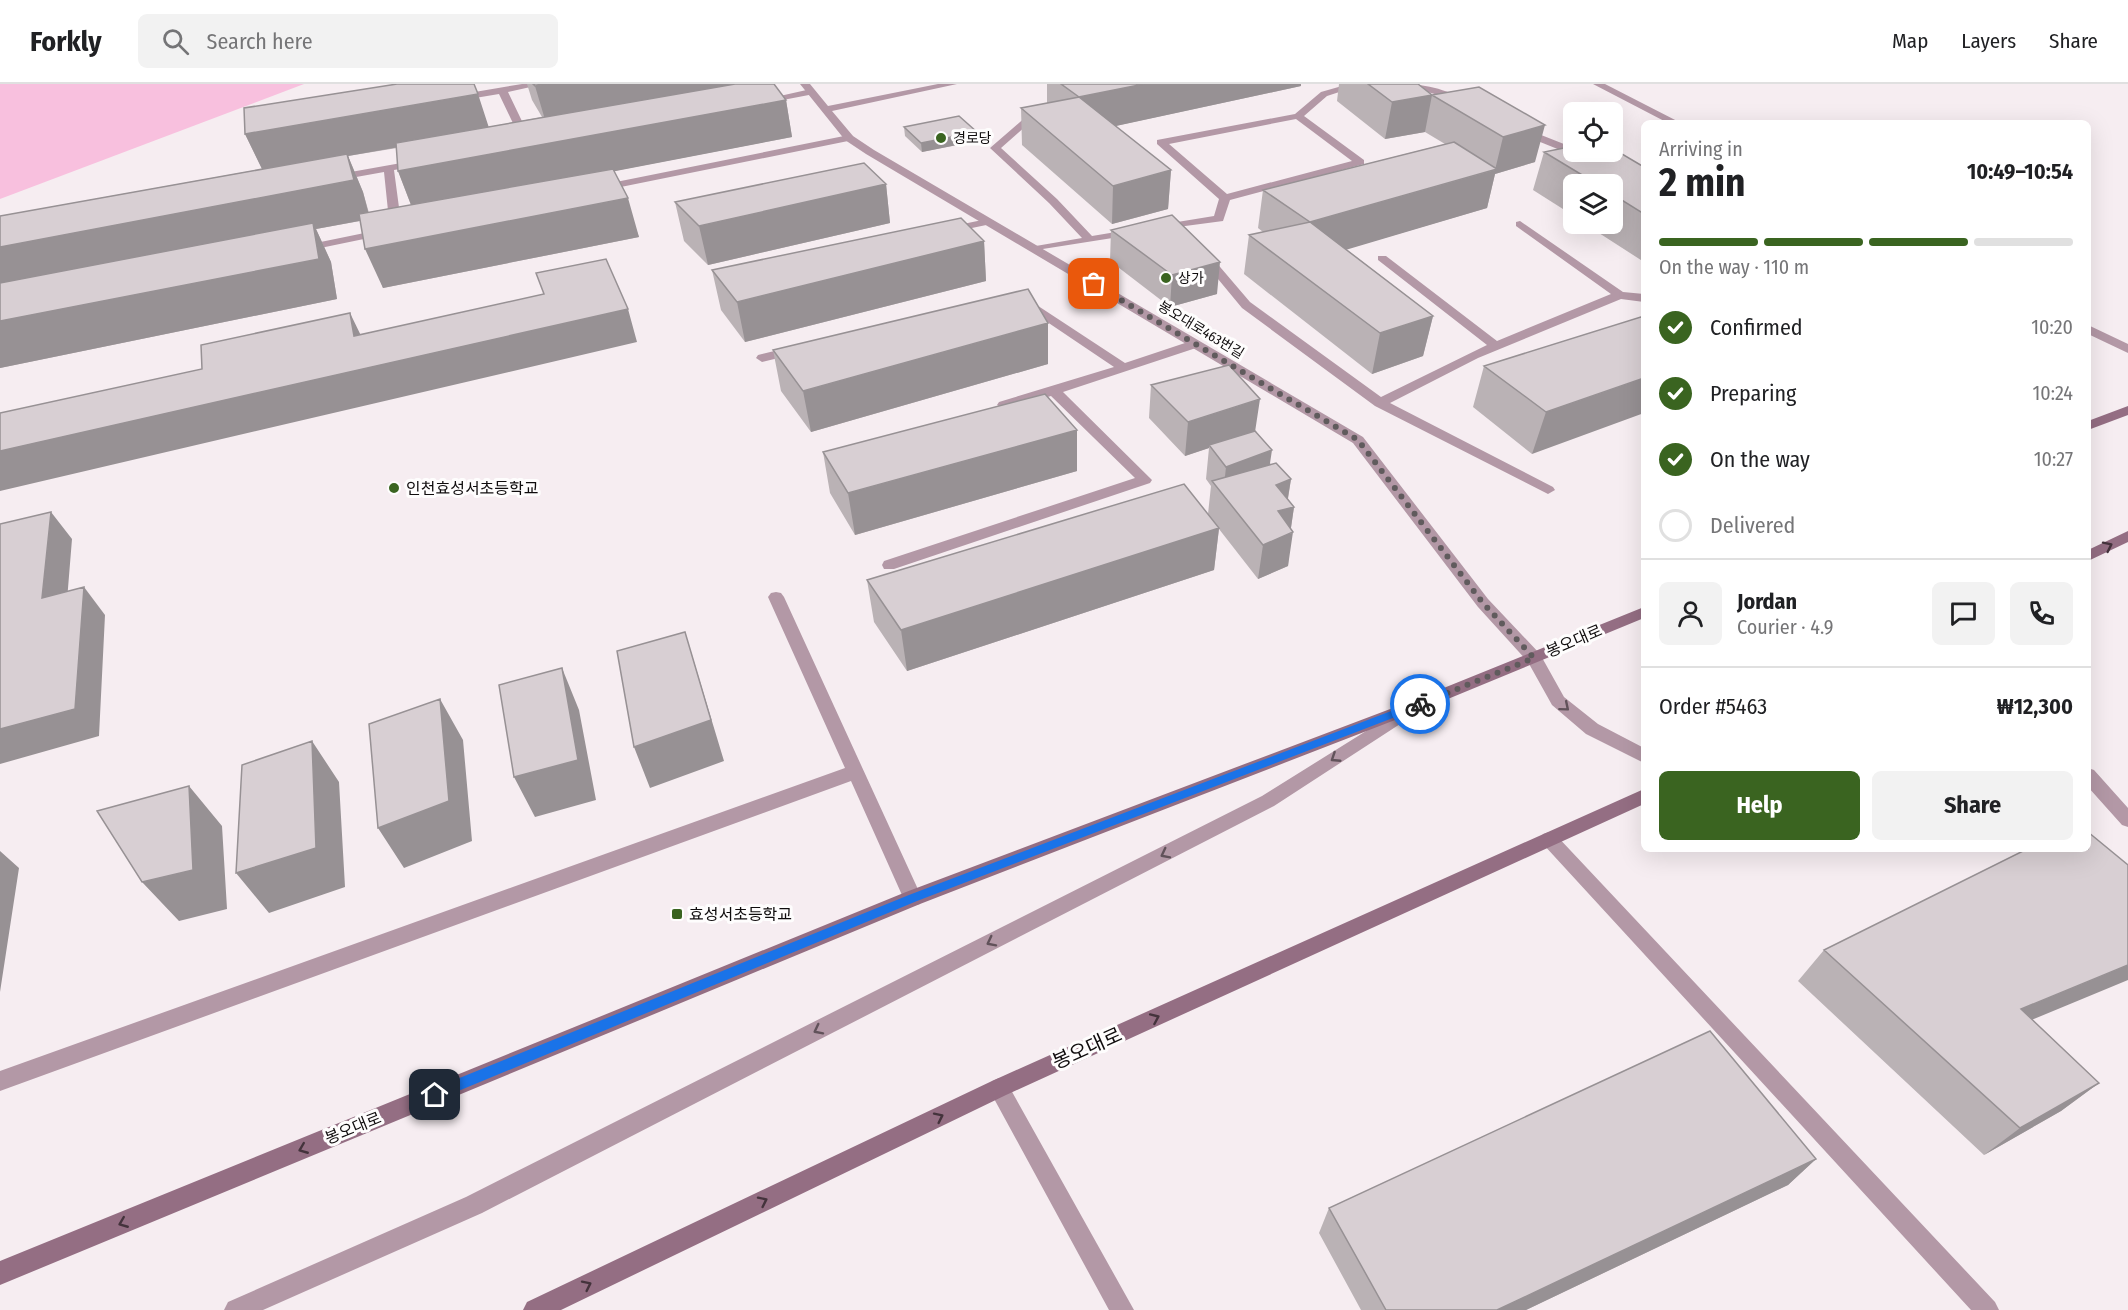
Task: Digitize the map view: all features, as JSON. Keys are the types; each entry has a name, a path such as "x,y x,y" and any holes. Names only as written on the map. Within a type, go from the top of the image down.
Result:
{"main road":[{"path":"2091,425 2128,410"},
{"path":"2091,555 2128,537"},
{"name":"봉오대로","path":"0,1273 913,898 1420,704 1641,613"},
{"name":"봉오대로","path":"535,1310 999,1088 1641,797"}],"street":[{"path":"446,100 539,84"},
{"path":"827,109 952,84"},
{"path":"1225,198 1161,142 1298,116 1324,94 1345,86 1359,84"},
{"path":"1405,84 1441,93 1474,108"},
{"path":"1598,84 1670,120"},
{"path":"752,103 808,88"},
{"name":"봉오대로463번길","path":"808,88 849,138 987,222 1358,440 1483,603 1534,658 1558,700 1592,729 1641,754"},
{"path":"502,90 528,144"},
{"path":"1046,104 995,148 1053,201 1090,240"},
{"path":"1225,198 1360,162 1298,116"},
{"path":"1517,129 1563,148"},
{"path":"593,190 849,138"},
{"path":"516,146 540,141"},
{"path":"319,181 424,162"},
{"path":"291,251 402,229 389,168"},
{"path":"1034,249 1090,240 1187,234 1219,219 1225,198"},
{"path":"932,233 987,222"},
{"path":"1520,224 1620,295 1641,298"},
{"path":"1187,234 1246,305 1380,402 1548,490"},
{"path":"1382,258 1496,346"},
{"path":"1380,402 1496,346 1620,295"},
{"path":"1006,299 1017,296 1124,368"},
{"path":"2091,330 2128,349"},
{"path":"986,410 1054,391 1196,344"},
{"path":"762,358 808,346"},
{"path":"889,565 1145,480 1054,391"},
{"path":"776,597 913,898"},
{"path":"236,1310 474,1205 1268,801 1420,704"},
{"path":"0,1081 855,772"},
{"path":"2091,778 2128,820"},
{"path":"1549,839 1987,1310"},
{"path":"999,1088 1122,1310"}],"shaded area":[{"path":"0,84 304,84 0,199"}],"building":[{"path":"397,84 474,84 478,94 245,134 244,108"},
{"path":"735,84 774,84 786,100 398,171 396,143"},
{"path":"1061,84 1144,84 1079,97"},
{"path":"1368,84 1418,84 1432,95 1392,102"},
{"path":"1479,87 1545,125 1503,137 1432,95"},
{"path":"1079,97 1171,170 1113,186 1021,108"},
{"path":"959,116 977,132 921,143 904,127"},
{"path":"1454,142 1497,169 1310,222 1263,190"},
{"path":"1563,148 1563,162 1623,162 1623,155 1641,165 1641,212 1623,201 1623,174 1580,174 1544,152"},
{"path":"347,154 354,180 0,247 0,216"},
{"path":"864,163 886,184 699,226 675,202"},
{"path":"613,169 628,198 365,249 359,214"},
{"path":"1172,215 1220,262 1172,275 1111,230"},
{"path":"961,218 984,241 737,302 712,270"},
{"path":"1310,222 1433,316 1380,333 1249,235"},
{"path":"313,223 319,259 0,321 0,283"},
{"path":"606,259 628,309 0,451 0,413 202,369 201,345 350,313 354,336 544,294 536,273"},
{"path":"1028,289 1048,323 803,391 773,350"},
{"path":"1641,317 1641,379 1546,412 1484,366"},
{"path":"1229,365 1260,399 1188,422 1151,385"},
{"path":"1045,394 1077,430 848,493 823,452"},
{"path":"1255,431 1272,450 1226,467 1209,445"},
{"path":"1276,463 1291,479 1276,485 1294,507 1278,511 1293,532 1263,545 1212,481"},
{"path":"1184,484 1219,528 901,630 867,580"},
{"path":"51,512 42,598 84,587 75,709 0,729 0,524"},
{"path":"685,632 711,720 634,747 617,651"},
{"path":"562,668 578,760 514,777 499,685"},
{"path":"440,699 449,801 378,828 369,724"},
{"path":"312,741 316,848 236,873 242,765"},
{"path":"189,786 193,870 142,882 97,811"},
{"path":"2091,834 2128,865 2128,965 2021,1009 2099,1083 2020,1128 1824,950 2021,852 2091,852"},
{"path":"1710,1031 1816,1159 1497,1310 1386,1310 1329,1208"}],"way so far":[{"path":"1094,284 1358,440 1483,603 1534,658 1420,704"}],"place":[{"name":"경로당","path":"941,138"},
{"name":"상가","path":"1166,278"},
{"name":"인천효성서초등학교","path":"394,488"},
{"name":"효성서초등학교","path":"677,914"}],"route":[{"path":"435,1095 913,898 1420,704"}]}
